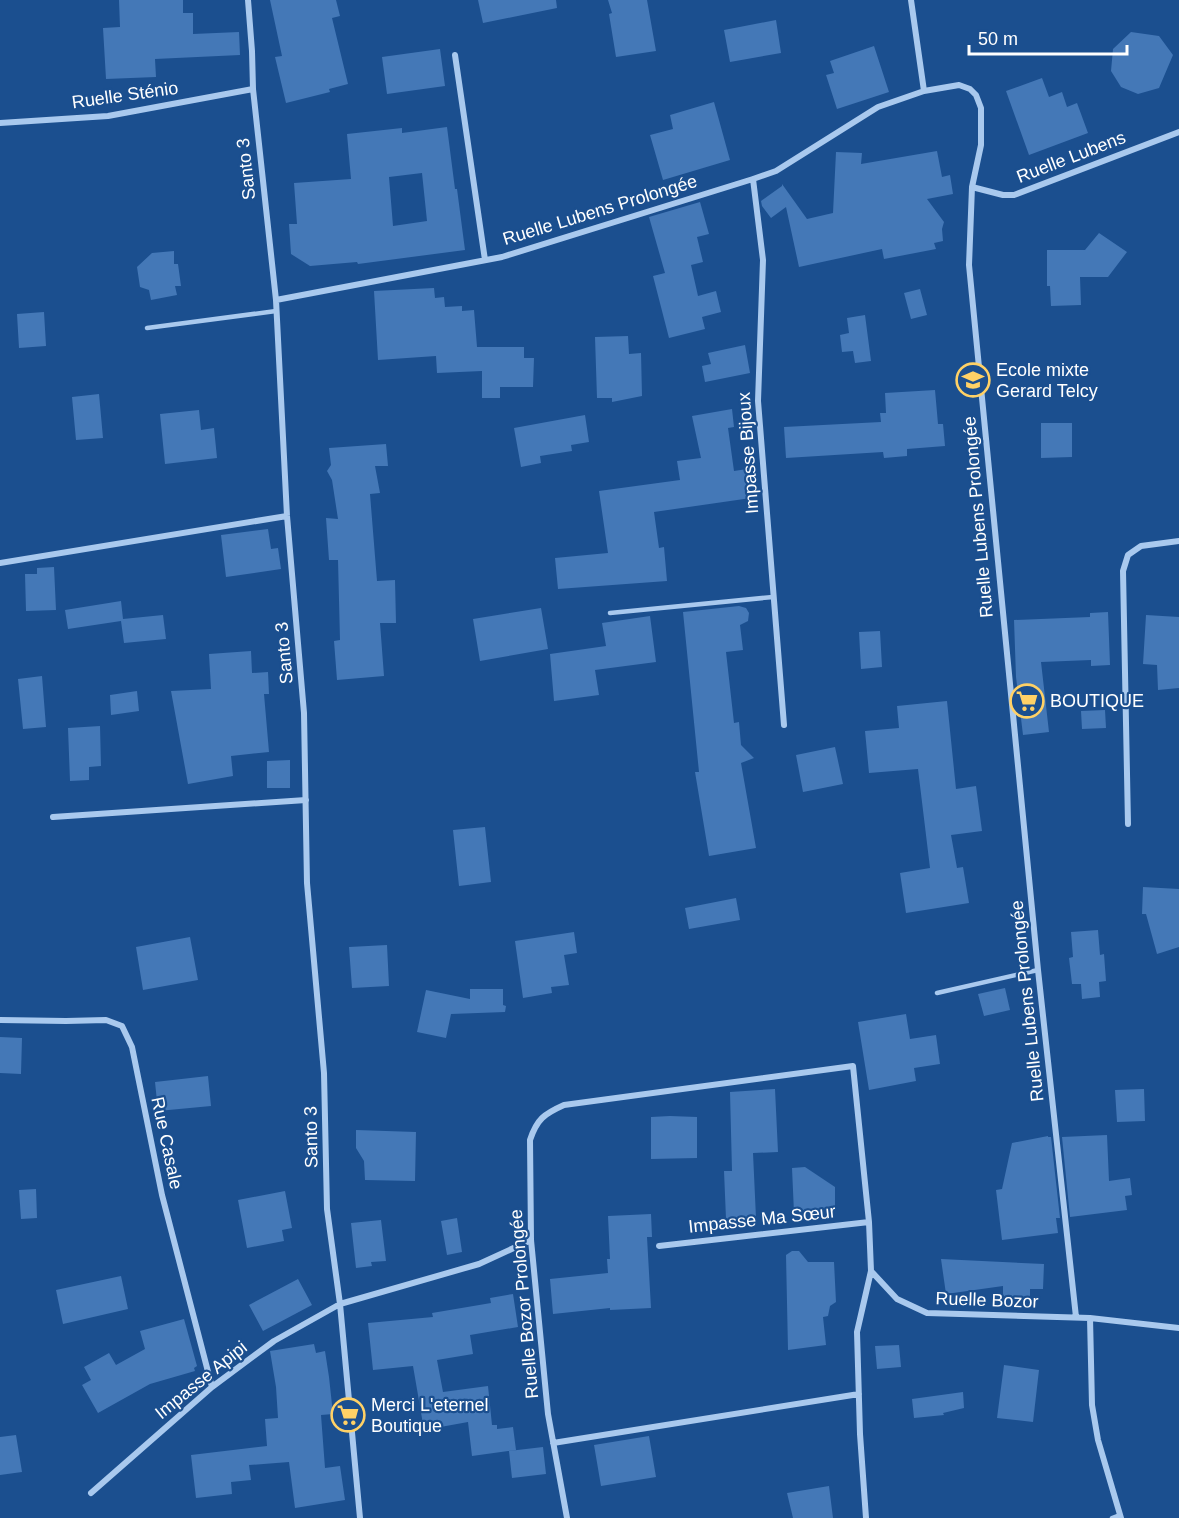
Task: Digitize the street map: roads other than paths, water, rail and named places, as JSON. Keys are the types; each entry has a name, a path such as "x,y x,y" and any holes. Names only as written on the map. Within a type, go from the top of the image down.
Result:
{"street":[{"name":"Santo 3","path":"248,0 253,89 276,300 287,516 304,713 307,883 324,1073 327,1209 340,1304 360,1518"},
{"path":"911,0 924,91"},
{"path":"455,55 485,260"},
{"name":"Ruelle Lubens Prolongée","path":"276,300 502,257 776,171 878,107 924,91 959,86 970,89 976,95 981,108 981,145 972,187 969,265 1038,969 1076,1317"},
{"name":"Ruelle Sténio","path":"0,123 108,116 253,89"},
{"name":"Ruelle Lubens","path":"972,187 1003,195 1014,195 1179,132"},
{"name":"Impasse Bijoux","path":"753,179 763,260 758,401 784,725"},
{"path":"0,562 287,516"},
{"path":"1128,824 1123,571 1128,555 1140,546 1179,541"},
{"path":"53,817 306,800"},
{"name":"Rue Casale","path":"0,1020 106,1020 122,1026 132,1047 162,1195 212,1387"},
{"name":"Ruelle Bozor Prolongée","path":"567,1518 548,1414 531,1240 530,1140 535,1126 548,1112 564,1105 853,1066 869,1222"},
{"path":"866,1518 860,1434 857,1332 871,1271 869,1222"},
{"name":"Impasse Ma Sœur","path":"659,1246 869,1222"},
{"name":"Impasse Apipi","path":"91,1492 212,1387 274,1341 340,1304 479,1264 531,1240"},
{"name":"Ruelle Bozor","path":"871,1271 897,1299 927,1313 1076,1317 1179,1328"},
{"path":"1090,1318 1092,1405 1098,1440 1121,1516"},
{"path":"553,1443 859,1394"}],"lane":[{"path":"147,328 276,311"},
{"path":"610,613 773,597"},
{"path":"937,993 1038,969"},
{"path":"1112,1518 1121,1516"}],"place":[{"name":"Ecole mixte Gerard Telcy","path":"973,380"},
{"name":"BOUTIQUE","path":"1027,701"},
{"name":"Merci L'eternel Boutique","path":"348,1415"}]}
